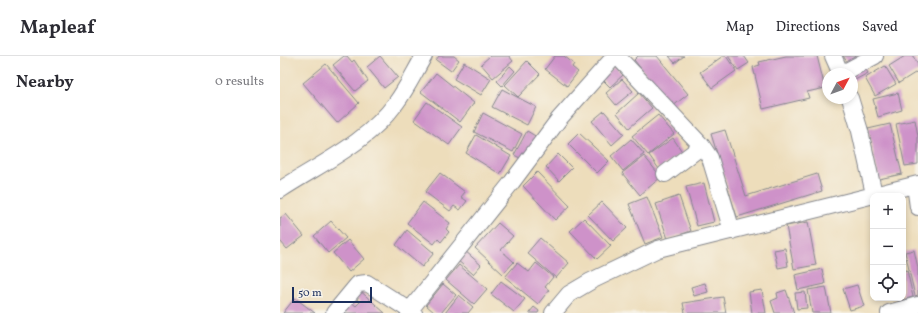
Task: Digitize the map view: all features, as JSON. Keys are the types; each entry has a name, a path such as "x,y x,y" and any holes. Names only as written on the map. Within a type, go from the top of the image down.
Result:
{"street":[{"path":"280,190 344,152 367,135 396,103 424,56"},
{"path":"334,313 358,284 367,283 412,311 559,119 616,56 702,146 710,158 732,231"},
{"path":"832,56 838,68"},
{"path":"852,68 875,56"},
{"path":"852,104 860,131 874,193"},
{"path":"665,174 702,146"},
{"path":"879,193 916,185 918,207"},
{"path":"553,313 569,294 591,281 658,249 870,195"},
{"path":"889,313 918,305"}],"building":[{"path":"344,56 347,56 352,62 354,60 368,81 355,91 333,65"},
{"path":"380,56 398,77 384,88 367,67"},
{"path":"439,56 454,56 459,60 451,71 436,60"},
{"path":"490,56 509,56 513,61 493,78 481,64"},
{"path":"555,56 564,56 574,64 572,67 578,72 567,86 545,69"},
{"path":"638,56 657,56 688,94 672,107 634,60"},
{"path":"669,56 684,56 675,63"},
{"path":"723,56 726,56 736,71 712,88 700,72"},
{"path":"728,56 744,56 749,63 738,70"},
{"path":"786,56 817,56 822,76 822,89 807,92 809,98 763,109 753,67 760,65 759,62"},
{"path":"843,56 860,56 848,63"},
{"path":"905,56 913,56 918,65 918,71 899,83 889,66"},
{"path":"527,61 540,74 518,97 505,85"},
{"path":"464,62 491,79 481,95 454,79"},
{"path":"326,64 359,103 337,123 303,83"},
{"path":"510,66 515,71 502,86 497,81"},
{"path":"615,66 623,75 610,87 601,78"},
{"path":"864,66 868,73 858,78 858,70"},
{"path":"885,66 896,84 875,96 865,78"},
{"path":"436,73 474,103 460,122 421,92"},
{"path":"622,79 633,91 616,105 606,93"},
{"path":"502,89 536,107 527,125 492,107"},
{"path":"639,93 652,108 629,128 617,113"},
{"path":"898,93 902,110 878,117 873,99"},
{"path":"427,102 462,127 449,145 414,120"},
{"path":"604,111 624,134 612,145 592,121"},
{"path":"483,113 522,134 513,152 474,132"},
{"path":"658,115 674,134 648,155 632,136"},
{"path":"915,120 918,136 918,164 905,166 896,124"},
{"path":"890,124 902,174 879,179 868,129"},
{"path":"725,130 746,196 817,174 822,191 737,217 711,134"},
{"path":"527,131 537,137 524,160 514,155"},
{"path":"579,133 609,161 597,173 568,144"},
{"path":"476,135 511,156 500,174 466,153"},
{"path":"673,138 683,153 659,169 649,155"},
{"path":"631,139 644,154 623,171 611,156"},
{"path":"558,154 572,168 559,181 546,167"},
{"path":"644,156 661,177 640,195 622,173"},
{"path":"537,172 570,206 555,220 523,186"},
{"path":"440,173 465,192 461,197 467,201 460,210 454,206 450,211 425,192"},
{"path":"704,183 714,222 697,226 686,187"},
{"path":"679,196 691,231 668,239 656,204"},
{"path":"647,197 663,237 645,244 629,204"},
{"path":"423,202 450,223 446,229 449,232 441,242 438,239 434,244 407,223"},
{"path":"602,202 627,228 613,241 588,215"},
{"path":"286,214 304,236 287,249 280,241 280,218"},
{"path":"584,218 611,246 597,259 570,231"},
{"path":"331,221 346,238 328,253 314,236"},
{"path":"808,222 816,265 794,269 786,226"},
{"path":"498,223 513,236 501,250 514,262 503,274 475,248"},
{"path":"407,230 434,253 422,267 396,245"},
{"path":"540,238 569,263 556,278 527,253"},
{"path":"348,240 364,259 349,272 333,253"},
{"path":"785,248 788,266 778,268 774,250"},
{"path":"464,250 481,265 473,274 456,259"},
{"path":"914,250 918,268 918,295 915,296 906,256 906,252"},
{"path":"517,263 529,272 536,263 553,277 545,287 549,290 538,304 505,277"},
{"path":"459,265 487,289 474,304 446,280"},
{"path":"822,269 825,284 798,290 795,275"},
{"path":"906,270 913,297 906,299"},
{"path":"501,281 525,299 514,312 491,294"},
{"path":"705,283 708,292 694,296 691,287"},
{"path":"443,284 456,295 441,313 435,313 426,305"},
{"path":"857,285 864,306 850,310 843,289"},
{"path":"826,287 831,313 812,313 808,290"},
{"path":"357,288 385,313 339,313 350,301 356,306 360,302 352,294"},
{"path":"762,290 766,313 752,313 749,292"},
{"path":"786,290 794,313 775,313 771,301 778,298 777,293"},
{"path":"805,292 807,308 797,309 795,293"},
{"path":"459,295 473,307 468,313 445,313"},
{"path":"723,297 726,313 685,313 683,303"},
{"path":"295,298 315,313 283,313"},
{"path":"534,307 539,311 538,313 529,313"}]}
